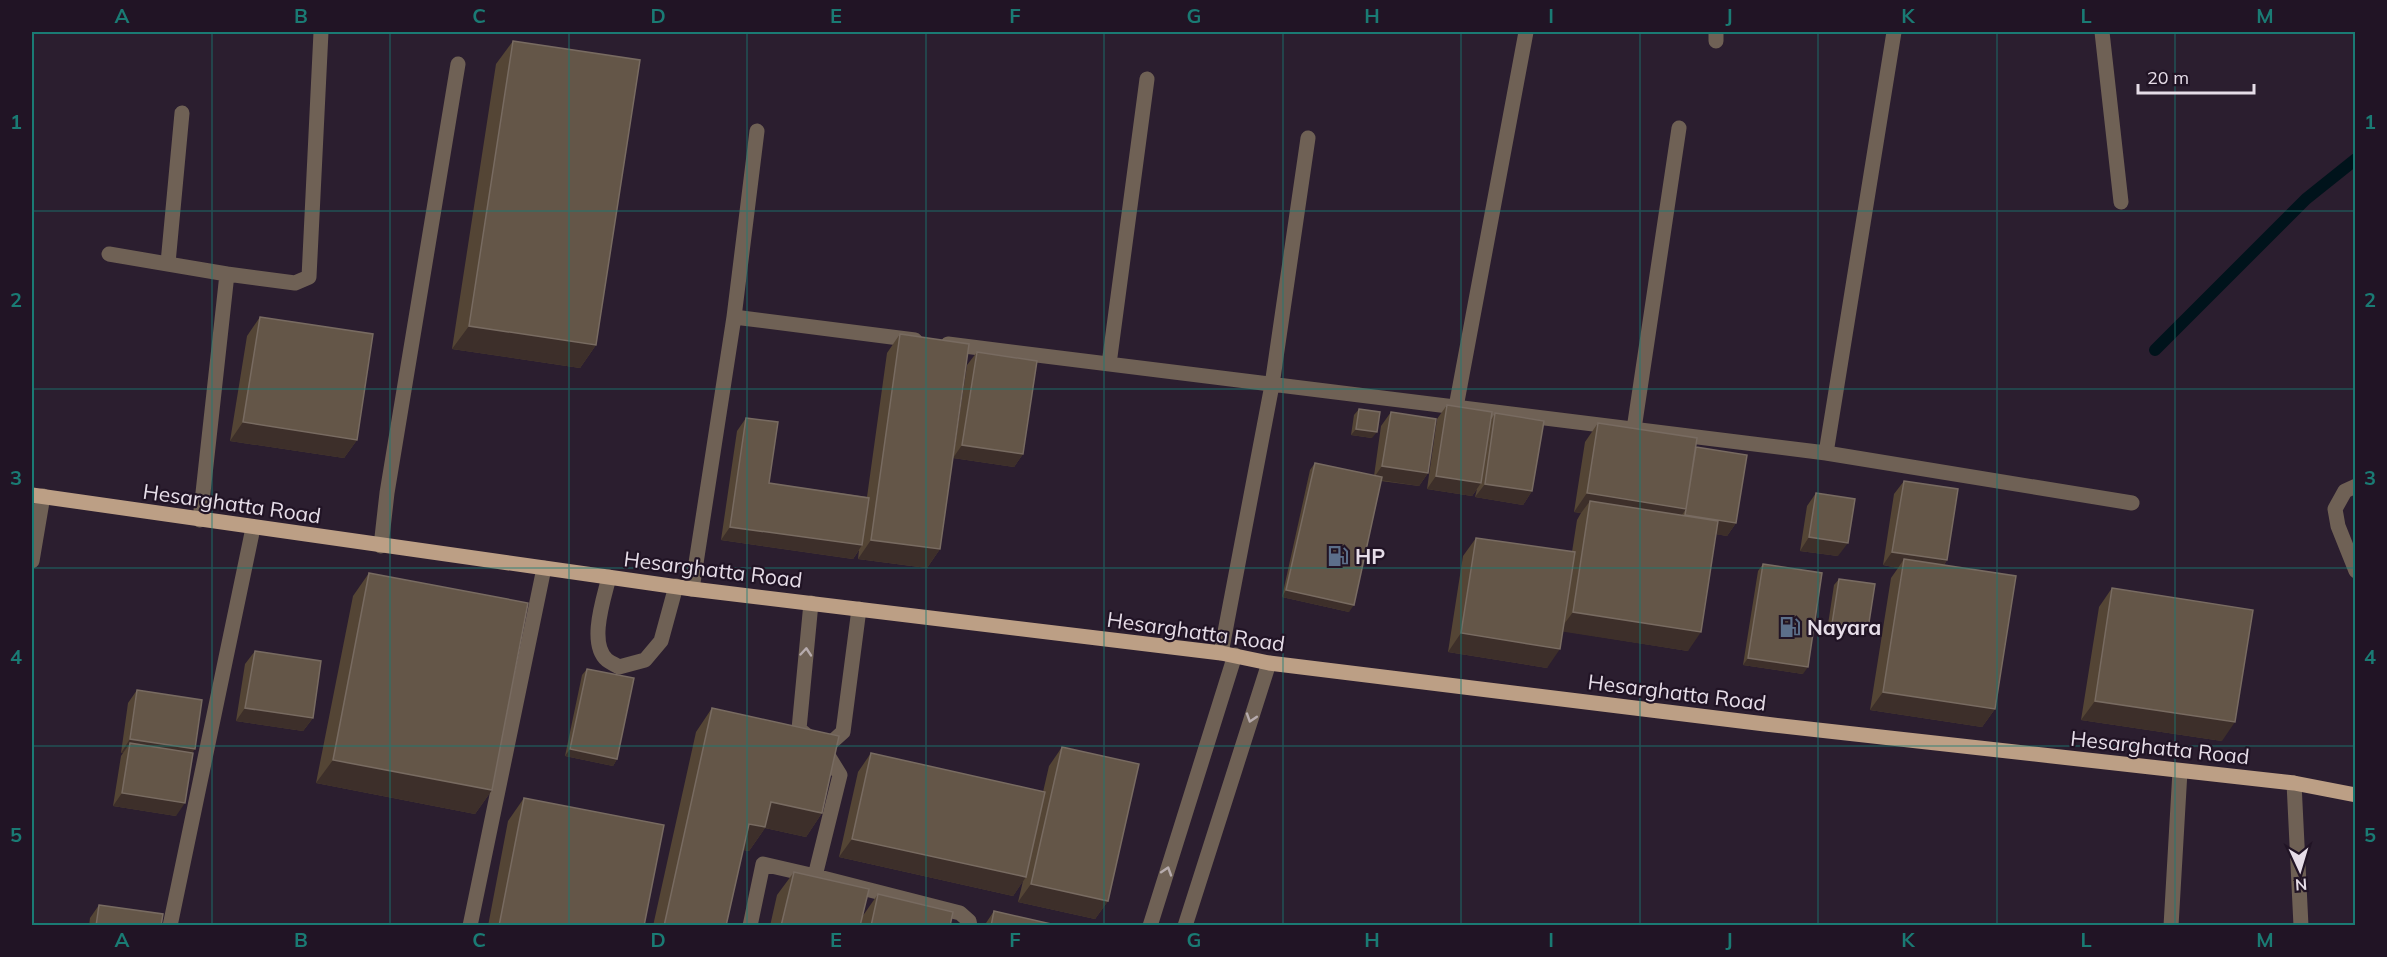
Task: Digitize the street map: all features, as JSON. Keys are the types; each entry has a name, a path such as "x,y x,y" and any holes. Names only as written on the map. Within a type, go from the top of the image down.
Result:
{"main road":[{"name":"Hesarghatta Road","path":"38,496 692,589 1228,654 1269,663 1754,723 2294,783 2355,795"}],"street":[{"path":"109,254 295,283 309,277 321,32"},
{"path":"1456,407 1526,32"},
{"path":"1826,453 1894,32"},
{"path":"2102,32 2121,202"},
{"path":"381,546 389,482 458,64"},
{"path":"1109,364 1147,79"},
{"path":"168,263 182,113"},
{"path":"1634,429 1679,128"},
{"path":"692,589 734,317 757,131"},
{"path":"1150,926 1228,654 1272,385 1308,138"},
{"path":"200,520 227,274"},
{"path":"734,317 1826,453 2132,503"},
{"path":"2355,486 2345,491 2335,509 2338,526 2355,571"},
{"path":"32,561 38,496"},
{"path":"170,926 253,528"},
{"path":"470,926 544,568"},
{"path":"609,577 597,637 605,658 620,667 645,660 661,640 676,586"},
{"path":"811,603 799,729 824,749 840,775 815,876"},
{"path":"824,749 843,732 859,609"},
{"path":"1185,926 1269,663"},
{"path":"2171,926 2180,771"},
{"path":"2294,783 2301,926"},
{"path":"750,926 763,864 960,913 969,921 970,926"}],"building":[{"path":"513,41 640,60 596,345 469,326"},
{"path":"260,317 373,334 357,440 243,422"},
{"path":"900,334 969,344 940,549 871,540"},
{"path":"977,352 1037,361 1023,454 962,445"},
{"path":"1447,405 1492,412 1481,483 1436,476"},
{"path":"1359,409 1380,412 1377,432 1356,429"},
{"path":"1391,412 1436,419 1428,473 1382,466"},
{"path":"1495,413 1544,421 1532,491 1485,484"},
{"path":"746,418 778,422 769,483 869,498 862,545 730,527"},
{"path":"1598,423 1697,438 1686,509 1587,493"},
{"path":"1696,447 1747,455 1736,523 1685,515"},
{"path":"1315,463 1382,477 1354,605 1286,590"},
{"path":"1904,481 1958,489 1947,560 1892,552"},
{"path":"1816,493 1855,499 1848,543 1809,537"},
{"path":"1590,501 1718,521 1701,632 1573,612"},
{"path":"1476,538 1575,552 1560,649 1461,633"},
{"path":"1904,559 2016,576 1995,709 1883,692"},
{"path":"1763,564 1822,573 1808,667 1748,658"},
{"path":"369,573 528,603 492,790 333,760"},
{"path":"1839,579 1875,584 1868,629 1832,624"},
{"path":"2112,588 2253,610 2235,722 2095,701"},
{"path":"255,651 321,661 313,718 245,708"},
{"path":"587,669 634,678 617,759 570,749"},
{"path":"137,690 202,700 195,749 130,739"},
{"path":"712,708 839,736 822,813 771,802 765,827 749,824 726,926 664,926"},
{"path":"130,743 193,753 185,803 122,793"},
{"path":"1062,747 1139,764 1108,901 1031,884"},
{"path":"871,753 1045,792 1026,877 852,839"},
{"path":"524,798 664,825 644,926 499,926"},
{"path":"794,872 869,889 860,926 781,926"},
{"path":"878,894 953,912 950,926 871,926"},
{"path":"99,905 163,914 161,926 96,926"},
{"path":"994,911 1060,926 991,926"}],"waterway":[{"path":"2155,350 2306,199 2356,159"}],"place":[{"name":"HP","path":"1338,556"},
{"name":"Nayara","path":"1790,627"}]}
